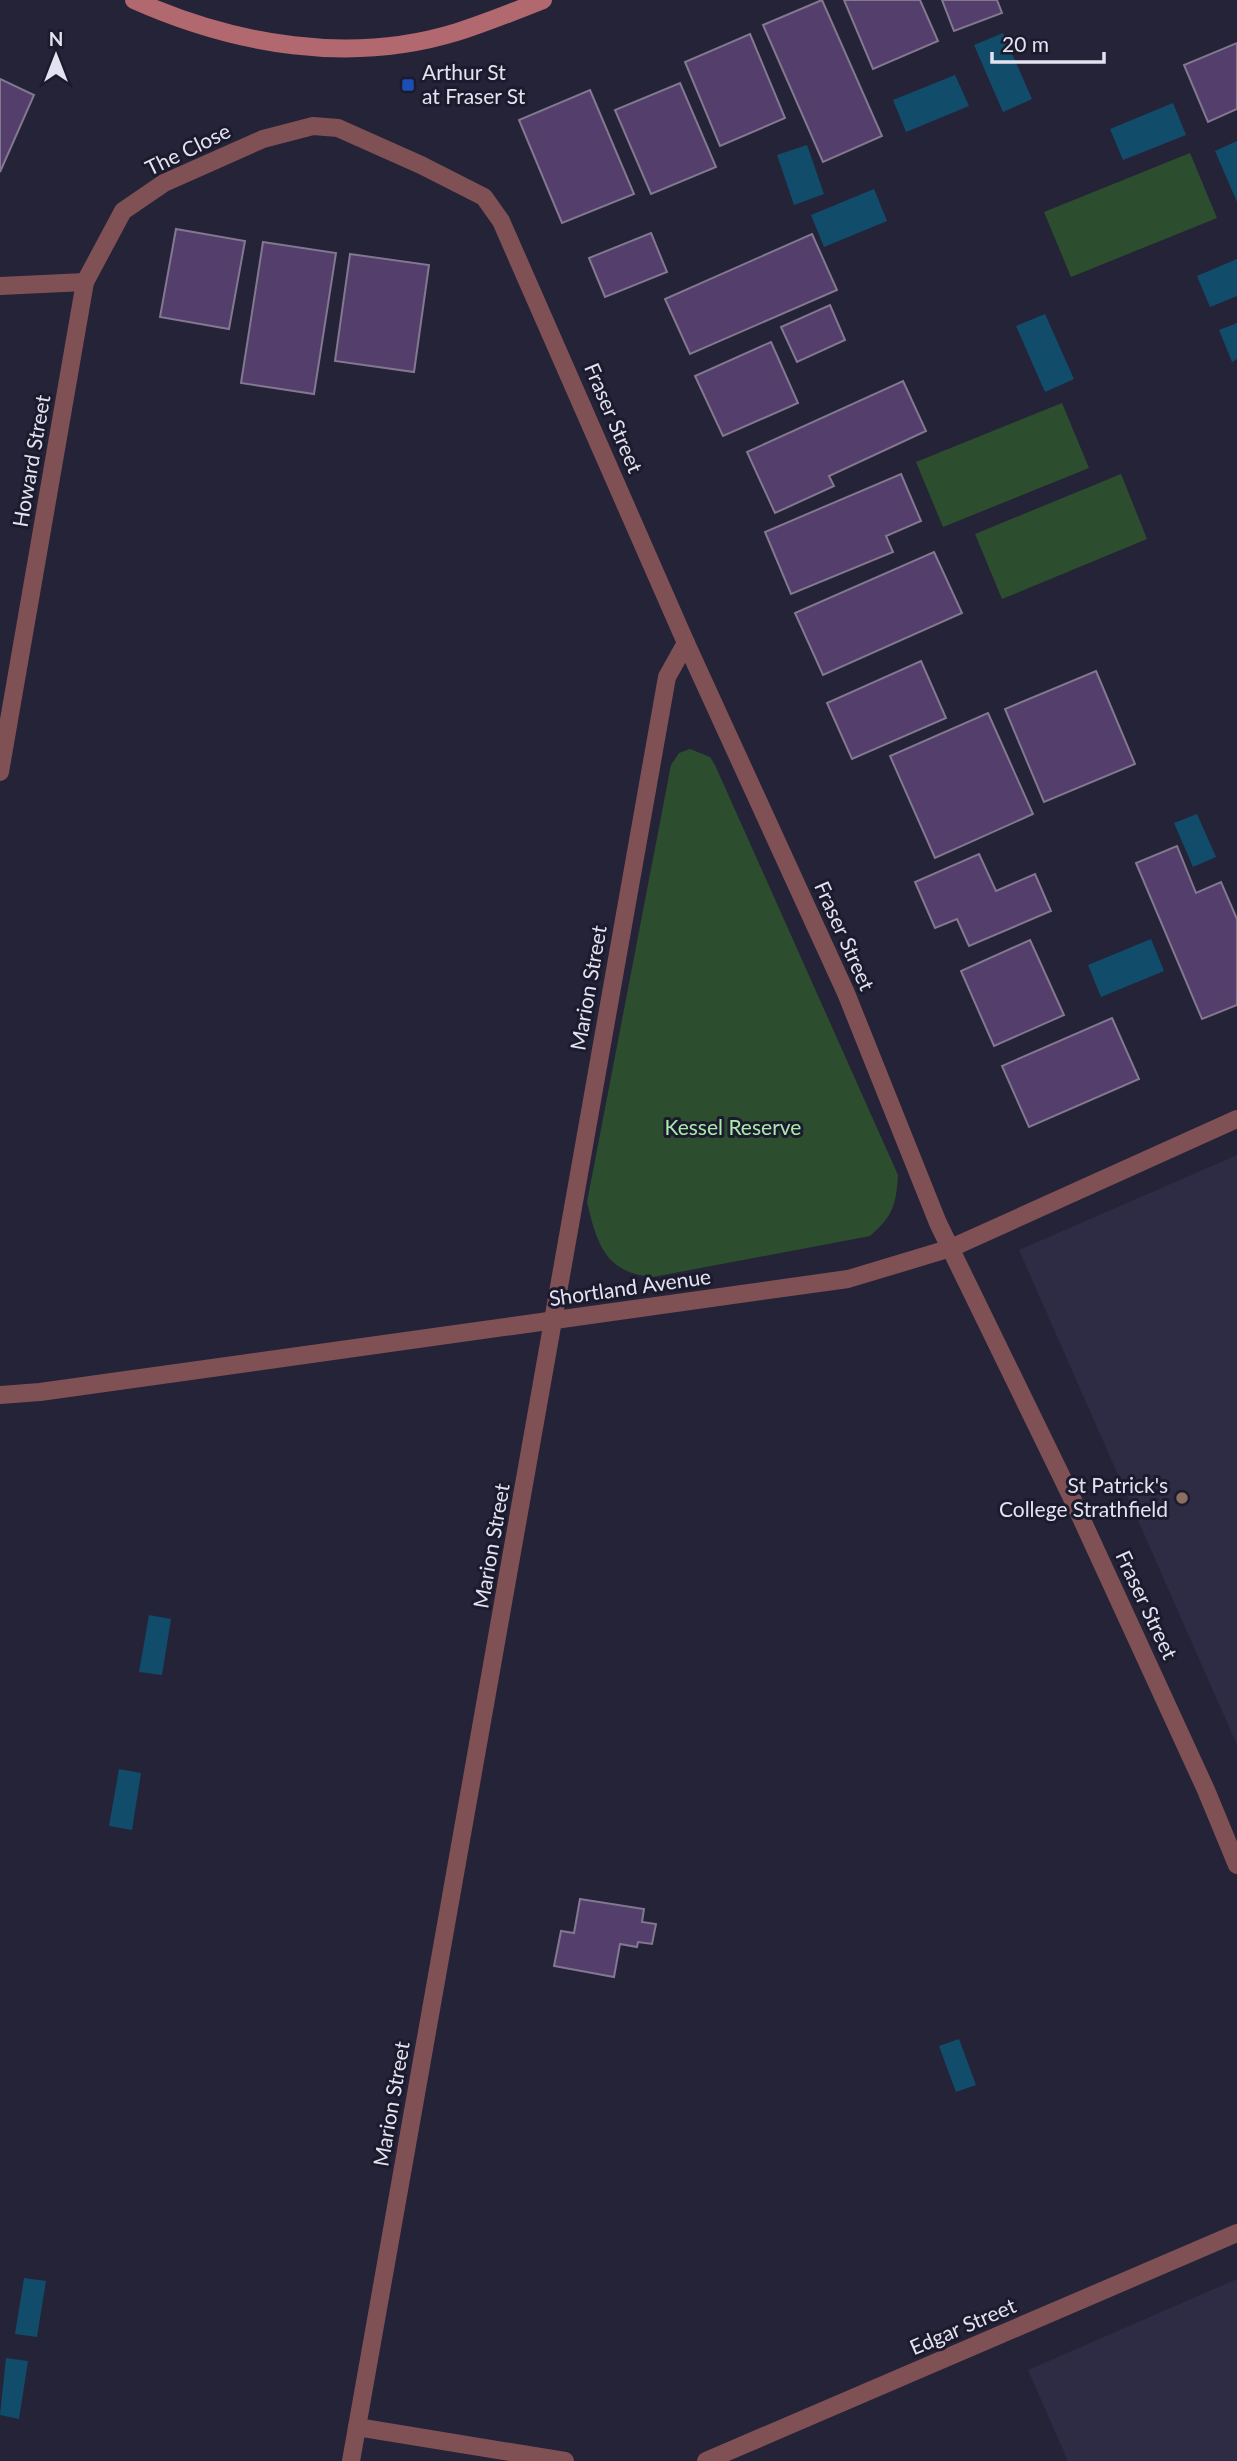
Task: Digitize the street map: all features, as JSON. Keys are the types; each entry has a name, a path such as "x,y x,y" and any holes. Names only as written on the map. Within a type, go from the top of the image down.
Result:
{"main road":[{"path":"134,0 170,16 220,32 274,44 330,48 383,47 436,37 543,0"}],"street":[{"name":"The Close","path":"85,282 123,211 133,204 164,183 203,164 263,139 313,126"},
{"name":"Fraser Street","path":"313,126 338,128 368,139 484,197 495,213 550,330 685,643 846,993 951,1248 1071,1496 1237,1865"},
{"path":"0,286 85,282"},
{"name":"Howard Street","path":"0,772 85,282"},
{"name":"Marion Street","path":"351,2461 667,677 685,643"},
{"name":"Shortland Avenue","path":"0,1395 40,1392 553,1322 848,1279 951,1248 1237,1119"},
{"name":"Edgar Street","path":"706,2461 1237,2233"},
{"path":"357,2427 565,2461"}],"shaded area":[{"name":"St Patrick's College Strathfield","path":"1237,1155 1237,1745 1019,1250"},
{"path":"1237,2279 1237,2461 1068,2461 1028,2370"}],"green space":[{"path":"1190,153 1217,218 1071,277 1044,212"},
{"path":"1062,403 1089,468 943,527 916,462"},
{"path":"1121,474 1147,539 1002,599 975,534"},
{"name":"Kessel Reserve","path":"690,749 710,757 715,765 898,1175 892,1209 870,1236 653,1277 624,1270 606,1254 595,1231 587,1202 671,765 679,753"}],"water":[{"path":"1003,33 1032,99 1003,112 974,45"},
{"path":"955,75 969,106 906,132 893,100"},
{"path":"1173,103 1186,135 1123,160 1110,129"},
{"path":"1237,141 1237,202 1215,151"},
{"path":"807,145 824,194 794,205 777,155"},
{"path":"874,189 887,221 824,247 811,215"},
{"path":"1237,259 1237,296 1210,307 1197,276"},
{"path":"1045,314 1074,379 1045,392 1016,326"},
{"path":"1237,323 1237,359 1232,362 1219,330"},
{"path":"1197,814 1216,857 1193,867 1174,823"},
{"path":"1151,939 1164,971 1101,997 1088,965"},
{"path":"149,1615 171,1619 162,1675 139,1672"},
{"path":"119,1769 141,1773 132,1830 109,1826"},
{"path":"959,2039 976,2085 956,2092 939,2046"},
{"path":"24,2278 46,2281 37,2337 15,2334"},
{"path":"6,2358 28,2361 19,2419 0,2415"}],"building":[{"path":"822,0 882,136 823,162 763,25"},
{"path":"844,0 920,0 938,41 873,69"},
{"path":"942,0 997,0 1002,13 954,31"},
{"path":"750,34 785,118 720,146 685,62"},
{"path":"1237,43 1237,109 1208,122 1184,65"},
{"path":"0,79 34,95 0,172"},
{"path":"680,83 716,167 651,194 615,110"},
{"path":"590,90 634,194 562,223 519,120"},
{"path":"176,229 245,241 229,329 160,317"},
{"path":"651,233 667,272 605,297 589,258"},
{"path":"812,234 837,290 690,354 665,299"},
{"path":"263,242 336,253 314,394 241,383"},
{"path":"350,254 429,265 414,372 335,361"},
{"path":"830,305 845,340 797,362 781,327"},
{"path":"771,342 798,403 723,436 695,376"},
{"path":"903,381 926,431 829,476 834,486 775,513 747,452"},
{"path":"901,474 921,521 886,536 893,552 791,594 765,532"},
{"path":"934,552 962,613 823,675 795,613"},
{"path":"921,661 946,718 852,759 827,703"},
{"path":"1096,671 1135,764 1044,802 1005,709"},
{"path":"988,713 1033,814 935,858 890,756"},
{"path":"1177,846 1196,893 1221,882 1237,919 1237,1005 1202,1019 1136,863"},
{"path":"979,854 996,891 1035,874 1051,911 969,946 957,919 935,928 915,882"},
{"path":"1030,940 1064,1015 994,1046 961,971"},
{"path":"1112,1018 1139,1079 1029,1127 1002,1066"},
{"path":"580,1899 644,1909 642,1922 656,1924 652,1944 638,1942 637,1947 620,1944 614,1977 554,1966 561,1931 574,1933"}],"place":[{"name":"Arthur St at Fraser St","path":"408,85"},
{"name":"St Patrick's College Strathfield","path":"1182,1498"}]}
